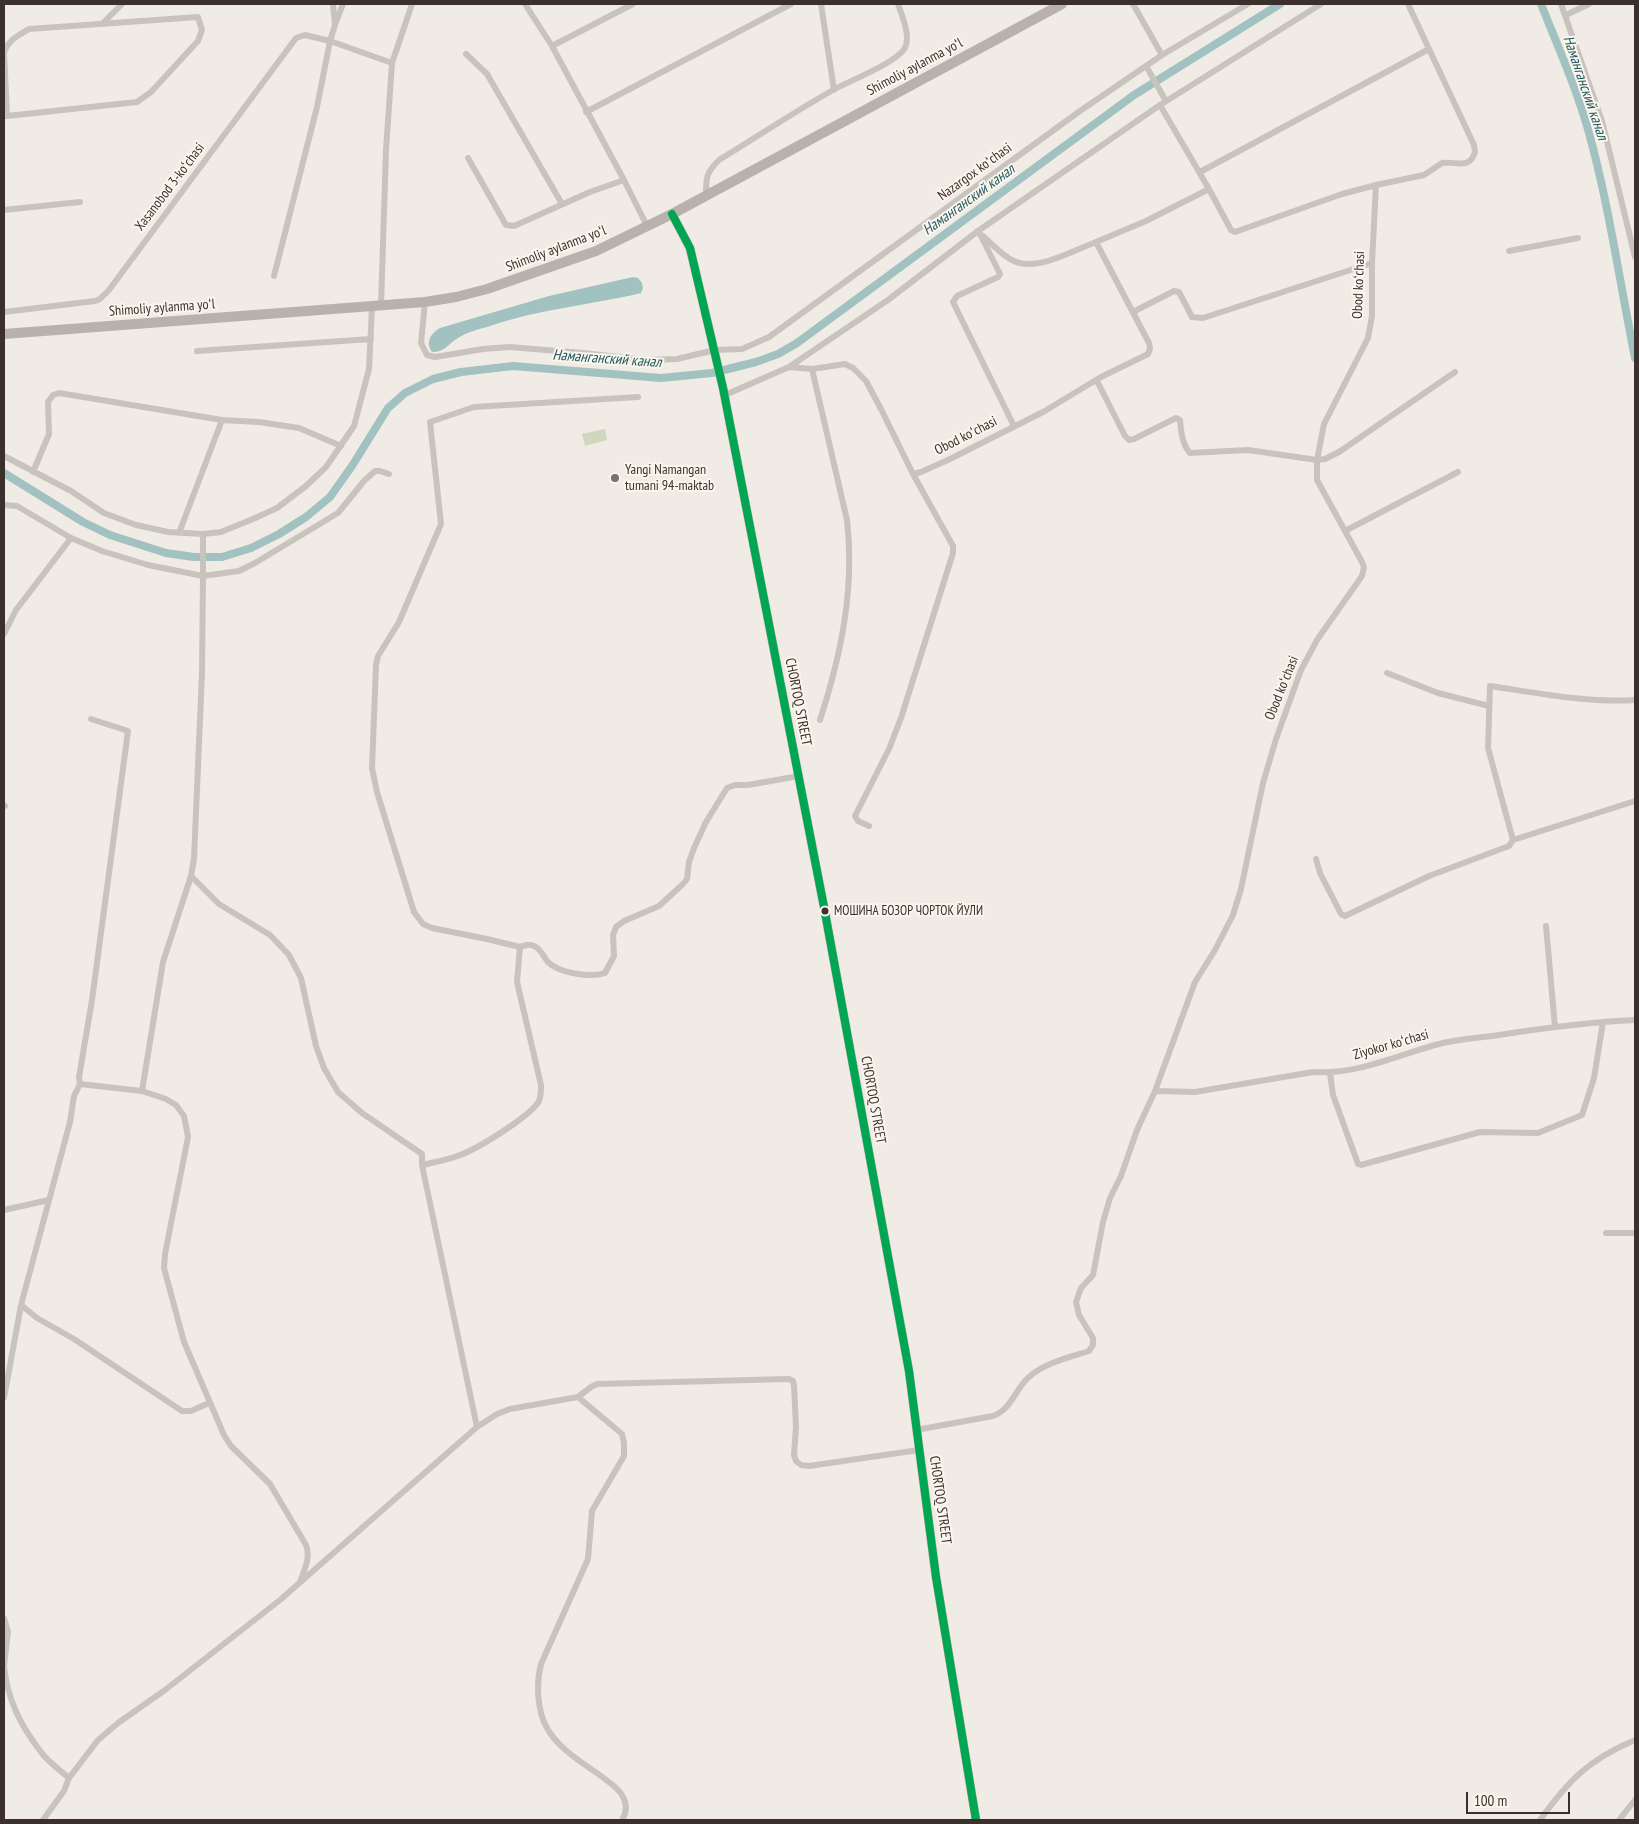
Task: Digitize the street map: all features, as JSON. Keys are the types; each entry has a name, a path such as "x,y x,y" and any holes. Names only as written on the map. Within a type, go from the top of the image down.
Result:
{"main road":[{"name":"Shimoliy aylanma yoʻl","path":"4,334 376,307 456,297 487,289 596,251 672,214 1062,4"},
{"name":"CHORTOQ STREET","path":"672,214 690,248 724,391 799,776 907,1364 936,1577 976,1820"}],"street":[{"path":"102,24 122,4"},
{"path":"333,4 335,25"},
{"path":"274,276 317,107 330,41 343,4"},
{"path":"4,456 71,491 104,513 136,525 168,532 203,536 221,532 277,508 306,486 326,467 354,426 369,369 376,307 392,63 412,4"},
{"path":"525,4 552,46 647,226"},
{"path":"552,46 633,4"},
{"path":"586,112 791,4"},
{"path":"821,4 834,90"},
{"path":"706,196 706,177 709,170 719,160 834,90 866,75 902,52 906,46 907,37 898,4"},
{"path":"1133,4 1162,56"},
{"name":"Nazargox koʻchasi","path":"425,302 421,342 427,355 435,357 509,347 646,360 677,359 742,349 769,337 1080,111 1146,66 1248,4"},
{"path":"724,391 789,367 888,300 1160,105 1321,4"},
{"path":"1160,105 1200,172 1231,230 1235,232 1342,194 1424,175 1442,162 1461,165 1471,161 1476,152 1474,145 1408,4"},
{"path":"1561,4 1602,121 1635,257"},
{"path":"1566,15 1589,4"},
{"path":"196,17 200,20 202,30 198,41 151,92 137,102 5,116 4,52 12,39 28,29 102,24 196,17"},
{"name":"Xasanobod 3-koʻchasi","path":"4,312 100,299 109,290 296,38 304,35 330,41"},
{"path":"330,41 392,63"},
{"path":"1200,172 1429,49"},
{"path":"466,54 487,74 562,204"},
{"path":"1146,66 1166,101"},
{"path":"468,158 506,225 509,227 590,192 624,180"},
{"name":"Obod koʻchasi","path":"916,1430 1002,1413 1023,1382 1031,1375 1046,1367 1089,1351 1092,1345 1093,1338 1077,1309 1078,1294 1080,1288 1093,1275 1103,1222 1110,1198 1121,1176 1137,1130 1155,1091 1195,982 1215,950 1233,915 1241,889 1263,783 1300,670 1317,640 1362,576 1364,568 1317,480 1316,460 1324,424 1368,338 1372,316 1372,263 1376,185"},
{"path":"979,233 1014,262 1022,264 1043,262 1146,221 1209,189"},
{"path":"4,210 80,202"},
{"path":"979,233 1000,274 998,277 957,296 953,302 1014,426"},
{"path":"1509,251 1578,238"},
{"name":"Obod koʻchasi","path":"913,474 943,462 1043,412 1101,377 1148,354 1149,343 1096,242"},
{"path":"1133,312 1174,291 1179,292 1192,317 1203,318 1372,263"},
{"path":"197,351 371,339"},
{"path":"789,367 812,369 845,364 853,368 866,382 913,474 952,542 954,553 901,718 889,749 856,816 858,821 869,826"},
{"path":"812,369 847,520 850,546 849,594 834,673 820,720"},
{"path":"1097,381 1125,436 1129,440 1176,418 1180,420 1181,433 1190,453 1248,450 1316,460 1326,459 1339,452 1455,372"},
{"path":"34,472 49,434 48,402 53,395 65,393 222,420 258,422 299,428 341,446"},
{"path":"638,397 474,407 430,422 441,524 399,622 378,656 376,665 372,768 377,792 414,912 423,924 432,928 487,938 520,947 531,945 538,947 549,963 568,972 596,974 605,972 614,956 613,935 616,927 624,920 659,906 683,884 694,848 706,822 727,788 735,785 748,785 799,776"},
{"path":"179,533 222,420"},
{"path":"4,505 17,506 71,538 102,551 148,565 203,572 239,571 338,513 364,481 375,471 389,474"},
{"path":"1345,531 1458,472"},
{"path":"142,1091 163,962 191,876 194,859 199,755 203,536"},
{"path":"4,634 16,610 71,538"},
{"path":"1387,674 1438,693 1489,706"},
{"path":"1513,840 1489,754 1487,740 1490,686 1584,700 1616,702 1635,700"},
{"path":"4,1398 21,1306 70,1122 74,1096 80,1084 79,1077 92,1000 128,731 90,720"},
{"path":"1316,859 1320,873 1341,914 1345,916 1429,876 1509,846 1513,840 1635,801"},
{"path":"191,876 219,904 270,935 289,955 301,978 316,1046 324,1068 338,1092 362,1113 422,1154 422,1165 477,1427"},
{"path":"1546,926 1555,1027"},
{"path":"422,1165 459,1156 476,1148 515,1123 538,1103 541,1096 540,1085 517,982 520,947"},
{"name":"Ziyokor koʻchasi","path":"1155,1091 1196,1092 1313,1072 1330,1073 1374,1064 1440,1044 1555,1027 1635,1020"},
{"path":"1330,1073 1332,1095 1358,1164 1362,1165 1480,1132 1538,1132 1582,1115 1594,1078 1602,1022"},
{"path":"80,1084 142,1091 166,1099 176,1106 184,1116 188,1137 165,1254 164,1268 184,1342 219,1425 231,1446 270,1484 309,1551 300,1583"},
{"path":"4,1210 49,1200"},
{"path":"1606,1233 1635,1233"},
{"path":"21,1306 182,1411 191,1411 209,1403"},
{"path":"43,1820 64,1791 70,1778 98,1740 165,1690 300,1583 477,1427 496,1414 510,1408 578,1397 597,1384 789,1379 794,1384 796,1427 794,1455 796,1461 801,1465 808,1466 919,1450"},
{"path":"578,1397 622,1434 624,1456 592,1511 588,1558 540,1664 538,1680 540,1706 547,1728 557,1741 621,1793 626,1808 622,1820"},
{"path":"4,1618 8,1632 4,1666 6,1688 13,1708 41,1753 70,1778"},
{"path":"1540,1820 1563,1790 1587,1766 1616,1748 1635,1740"},
{"path":"1619,1820 1635,1800"}],"green space":[{"path":"605,429 607,440 585,446 582,434"}],"water":[{"path":"633,277 638,278 642,283 641,293 509,320 465,334 440,351 432,352 430,348 430,338 440,328 549,296"}],"waterway":[{"name":"Наманганский канал","path":"4,473 83,522 110,535 166,553 194,557 222,557 251,548 279,534 306,517 330,497 352,466 388,408 405,393 433,379 461,372 513,366 661,378 712,373 756,362 778,354 797,343 1134,95 1280,4"},
{"name":"Наманганский канал","path":"1541,4 1573,84 1589,133 1608,216 1635,358"}],"transit line":[{"path":"672,214 690,248 723,388 824,907 909,1371 936,1577 976,1820"}],"place":[{"name":"Yangi Namangan tumani 94-maktab","path":"615,478"},
{"name":"МОШИНА БОЗОР ЧОРТОК ЙУЛИ","path":"825,911"}]}
